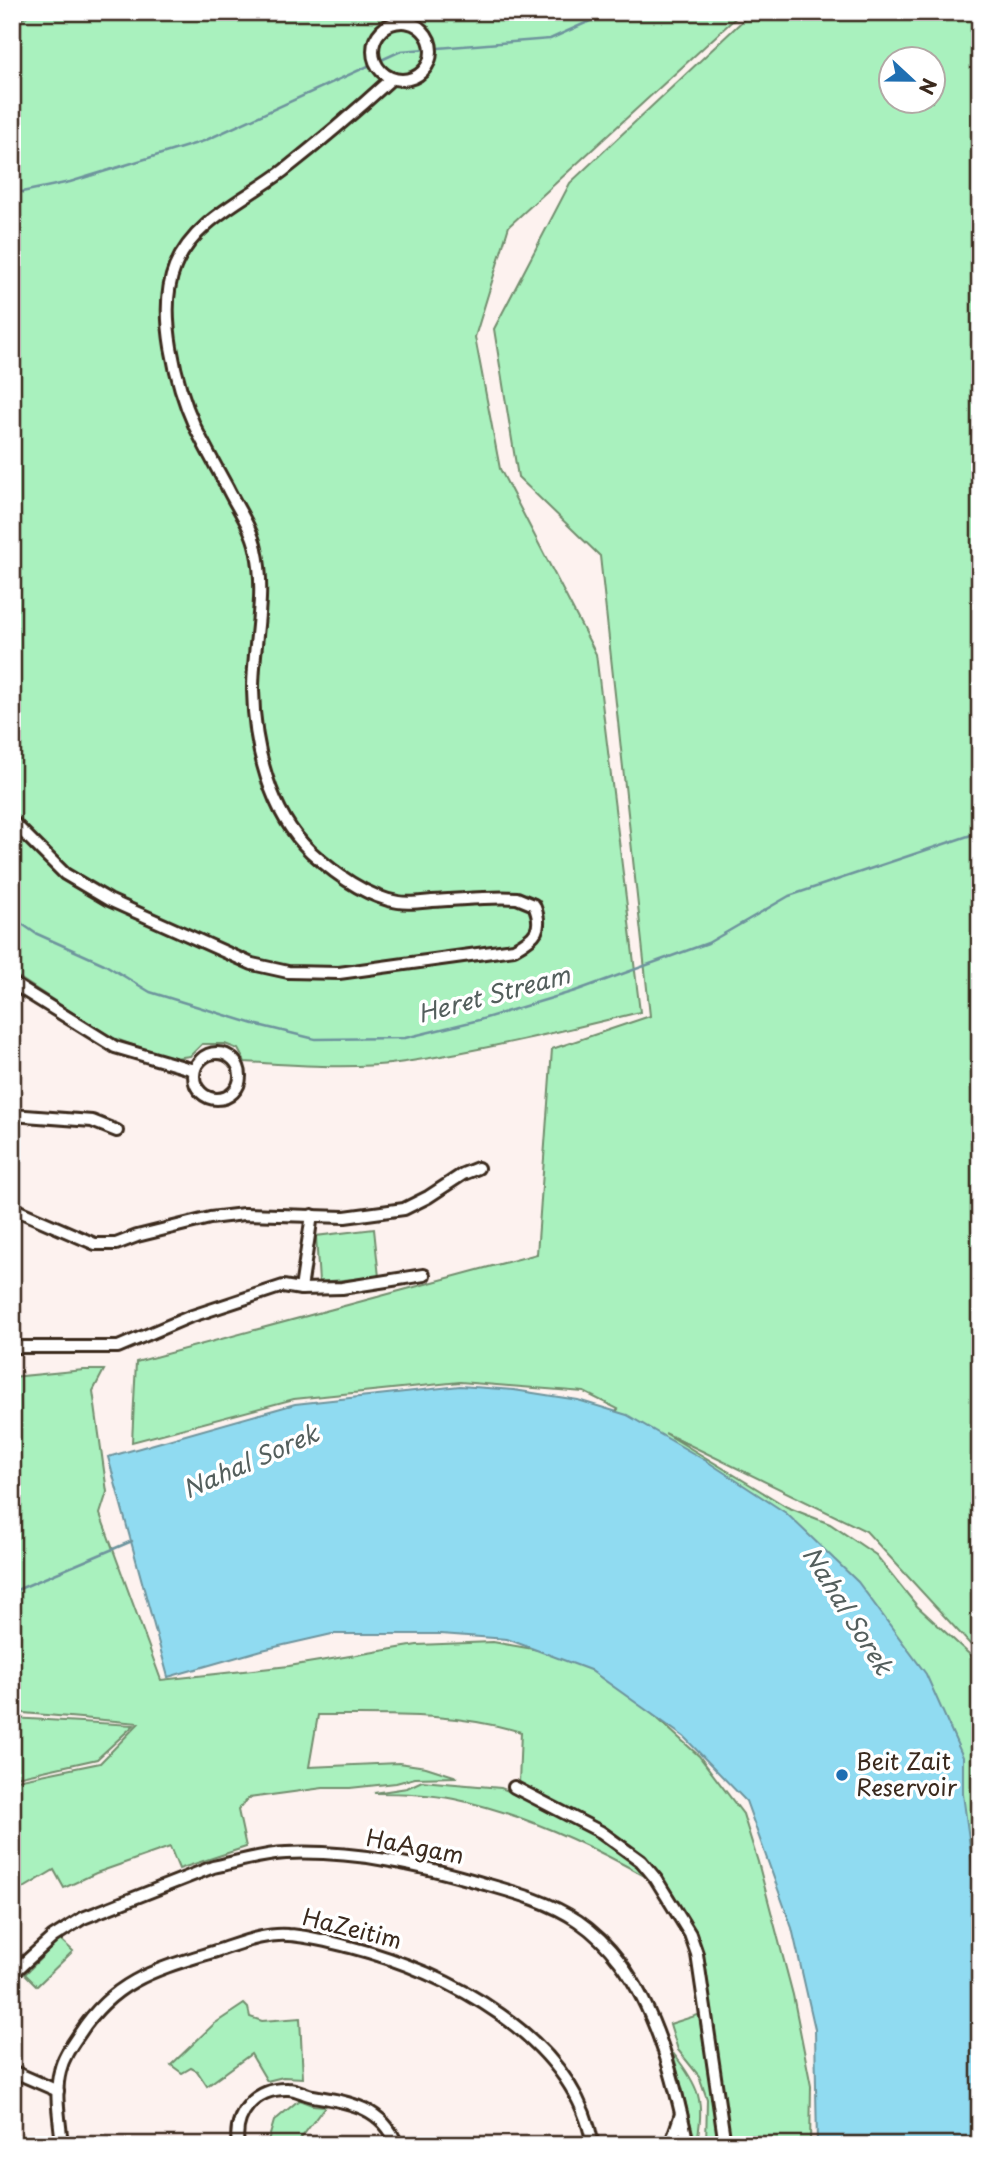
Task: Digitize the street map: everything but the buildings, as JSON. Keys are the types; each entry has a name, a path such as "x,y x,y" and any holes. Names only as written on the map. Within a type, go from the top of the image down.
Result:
{"street":[{"path":"12,821 65,874 109,900 252,964 288,972 339,973 514,949 530,941 537,930 539,918 534,905 517,898 401,903 381,898 338,874 309,850 284,816 268,785 256,726 253,689 261,597 256,545 194,425 175,367 168,313 168,289 185,246 200,229 262,187 341,126 391,79 410,79 426,68 431,49 424,32 416,26 397,23 380,32 375,40 373,49 377,67 391,79"},
{"path":"12,982 115,1047 194,1070"},
{"path":"211,1053 228,1055 239,1067 239,1083 230,1095 222,1099 206,1097 195,1086 194,1070 197,1063 211,1053"},
{"path":"12,1115 92,1121 117,1131"},
{"path":"12,1208 95,1244 116,1244 210,1218 244,1214 345,1217 404,1209 478,1168"},
{"path":"301,1289 312,1215"},
{"path":"12,1347 118,1347 189,1318 283,1286 301,1289 342,1288 424,1275"},
{"path":"514,1787 601,1832 641,1861 656,1879 690,1934 696,1954 725,2145"},
{"name":"HaAgam","path":"12,1974 46,1942 83,1918 213,1867 290,1853 345,1856 414,1865 525,1896 562,1912 593,1933 620,1962 642,1999 667,2063 688,2145"},
{"name":"HaZeitim","path":"62,2145 58,2091 62,2065 96,2010 126,1985 149,1973 193,1956 265,1936 288,1935 347,1947 400,1962 450,1984 490,2008 546,2054 560,2071 588,2126 593,2145"},
{"path":"12,2071 58,2091"},
{"path":"239,2145 239,2120 247,2105 262,2095 288,2089 345,2101 366,2109 384,2122 397,2145"},
{"path":"675,2145 673,2137 681,2114"}],"green space":[{"path":"33,12 742,12 509,226 475,337 500,469 596,654 640,1012 494,1046 365,1066 245,1062 238,1049 225,1044 202,1044 190,1056 175,1058 108,1036 12,973 12,26"},
{"path":"752,12 980,12 980,1655 866,1531 665,1433 787,1507 830,1524 876,1555 917,1606 980,1664 980,2145 608,1423 618,1409 584,1392 460,1382 294,1399 132,1442 136,1362 537,1254 552,1049 650,1016 600,556 518,477 494,329 570,183"},
{"path":"374,1229 379,1277 319,1282 316,1236"},
{"path":"104,1370 93,1391 107,1492 100,1514 161,1680 289,1666 417,1645 493,1642 556,1653 593,1668 637,1700 699,1756 743,1814 758,1862 793,1995 811,2086 810,2145 730,2145 695,1938 665,1887 599,1827 519,1783 521,1732 445,1718 318,1715 309,1767 399,1763 426,1767 457,1777 415,1778 396,1783 323,1788 249,1798 238,1810 246,1847 179,1869 170,1847 96,1873 64,1888 54,1870 12,1895 12,1781 100,1763 139,1723 12,1712 12,1377"},
{"path":"12,1718 134,1725 97,1759 12,1778"},
{"path":"422,1781 501,1788 532,1800 596,1834 624,1853 648,1878 579,1842 530,1821 479,1805 444,1797 374,1793 407,1788"},
{"path":"60,1939 73,1951 37,1986 25,1974"},
{"path":"244,2004 250,2017 262,2021 300,2018 303,2078 283,2077 267,2081 251,2054 207,2086 197,2071 191,2068 182,2073 171,2065 214,2024"},
{"path":"701,2014 719,2145 706,2145 707,2099 699,2076 678,2050 670,2024"},
{"path":"673,2053 689,2075 698,2095 700,2117 696,2145"},
{"path":"299,2100 325,2106 296,2145 267,2145 274,2121"}],"water":[{"name":"Beit Zait Reservoir","path":"460,1386 514,1390 578,1400 627,1415 708,1462 786,1513 858,1582 926,1674 963,1757 963,1794 980,1922 980,2145 817,2145 815,2029 792,1928 746,1801 684,1737 590,1670 507,1639 441,1634 332,1634 262,1650 168,1677 108,1457 295,1404"}],"waterway":[{"path":"12,194 70,182 204,141 401,51 550,39 610,12"},
{"name":"Heret Stream","path":"12,917 35,933 104,964 150,992 254,1024 315,1039 405,1038 479,1020 575,991 708,943 789,896 980,832"},
{"name":"Nahal Sorek","path":"12,1592 132,1541"}],"place":[{"name":"Beit Zait Reservoir","path":"842,1775"}]}
